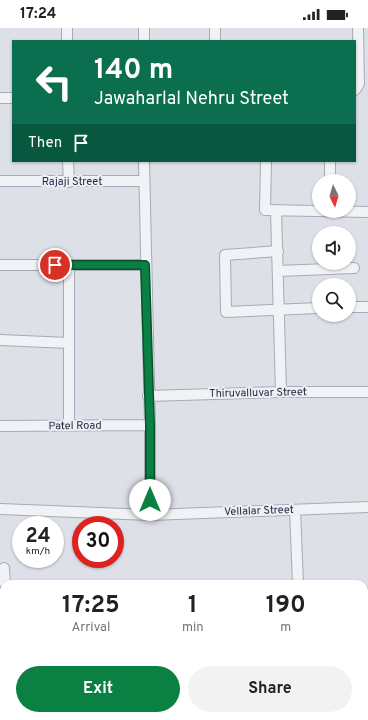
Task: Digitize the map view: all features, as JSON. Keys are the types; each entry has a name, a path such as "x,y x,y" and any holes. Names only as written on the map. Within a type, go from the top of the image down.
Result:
{"street":[{"path":"67,28 67,40"},
{"path":"144,28 144,40"},
{"path":"215,28 215,40"},
{"path":"356,88 359,84 358,28"},
{"path":"0,98 12,98"},
{"path":"68,162 69,182"},
{"path":"144,162 145,265 150,425 150,515"},
{"path":"266,162 265,210 312,211"},
{"path":"330,162 330,174"},
{"name":"Rajaji Street","path":"0,181 144,182"},
{"path":"276,210 281,392"},
{"path":"356,212 368,212"},
{"path":"278,251 225,255 226,312 312,308"},
{"path":"0,265 145,265"},
{"path":"69,265 70,426"},
{"path":"278,271 312,270"},
{"path":"356,307 368,306"},
{"path":"0,340 69,344"},
{"name":"Thiruvalluvar Street","path":"148,396 281,392 368,392"},
{"name":"Patel Road","path":"0,426 150,425"},
{"name":"Vellalar Street","path":"0,509 150,515 368,507"},
{"path":"295,510 298,580"},
{"path":"4,568 5,580"}],"route":[{"path":"55,265 145,265 150,425 150,500"}]}
